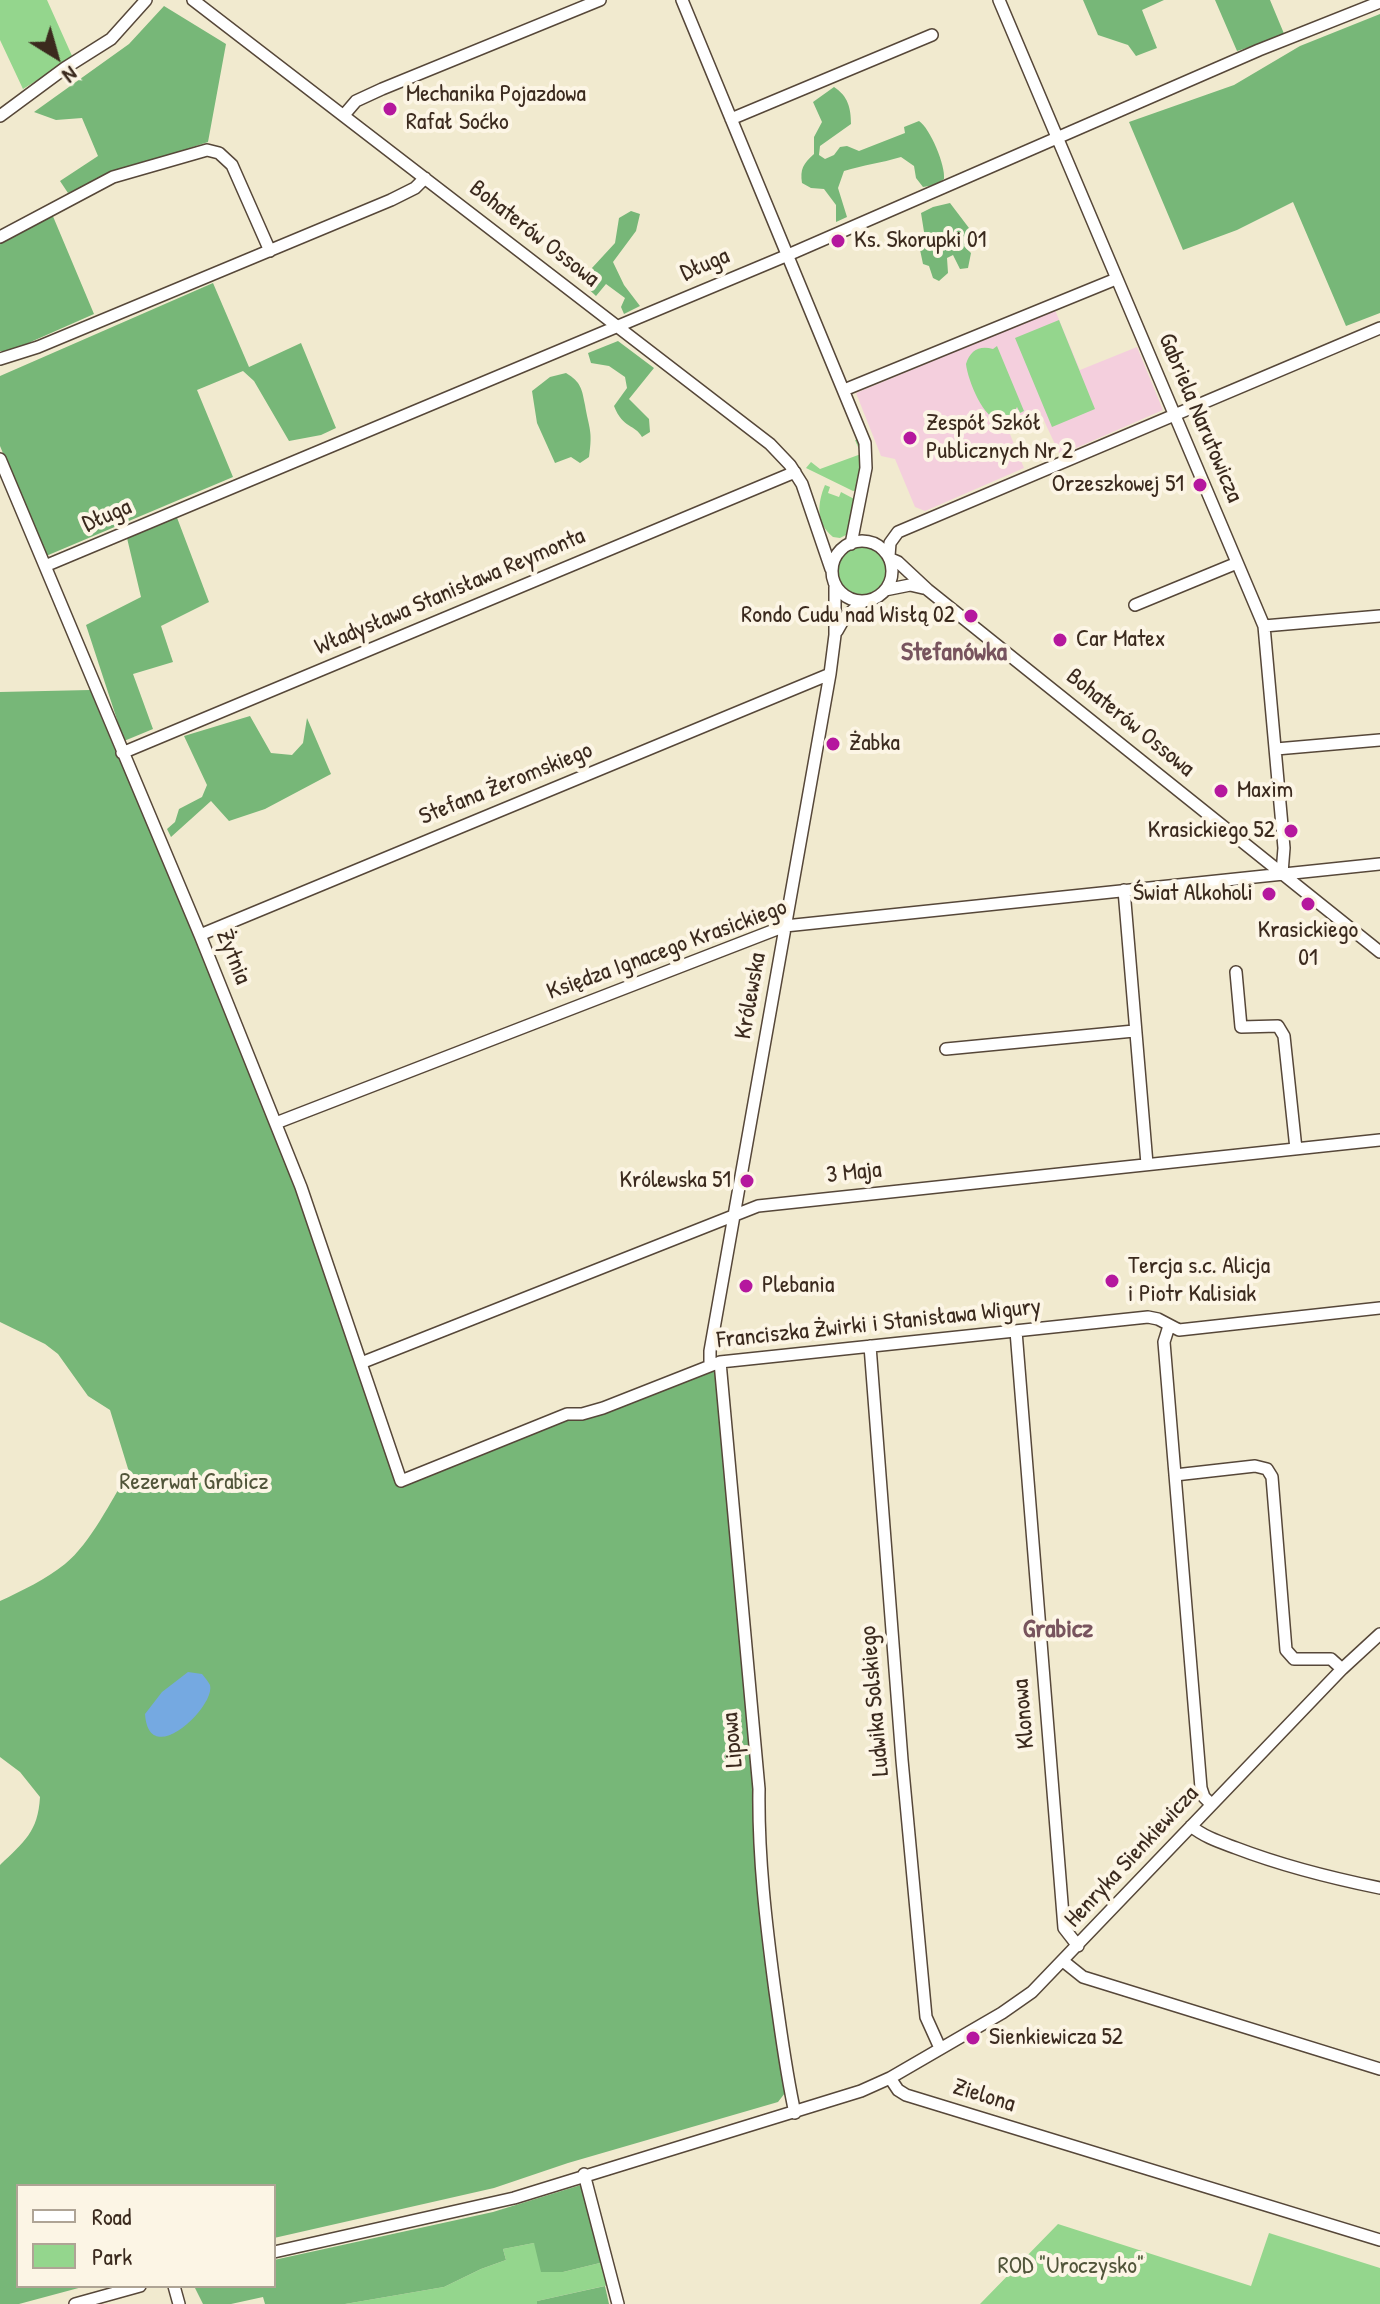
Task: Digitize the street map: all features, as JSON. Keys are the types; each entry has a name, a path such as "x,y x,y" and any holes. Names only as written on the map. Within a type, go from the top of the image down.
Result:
{"street":[{"path":"0,116 111,39 146,0"},
{"name":"Bohaterów Ossowa","path":"193,0 770,444 795,472 810,501 831,569"},
{"path":"344,115 356,101 382,89 600,0"},
{"path":"682,0 844,390 867,453 856,526 848,545 835,557 831,569 835,587 846,598 864,601"},
{"name":"Gabriela Narutowicza","path":"999,0 1264,626 1284,848 1282,873"},
{"name":"Długa","path":"45,566 788,255 1259,50 1380,2"},
{"path":"731,119 932,35"},
{"path":"0,237 113,177 207,150 219,153 232,165 270,251"},
{"path":"0,359 38,347 270,251 412,190 425,178"},
{"path":"844,390 1116,279"},
{"path":"885,590 892,575 890,543 898,532 1380,328"},
{"name":"Żytnia","path":"0,459 276,1123 301,1187 401,1481"},
{"name":"Władysława Stanisława Reymonta","path":"122,753 795,472"},
{"path":"856,526 867,542"},
{"path":"817,527 827,538 848,545 875,544 890,558"},
{"name":"Bohaterów Ossowa","path":"890,558 1380,952"},
{"path":"1135,605 1237,563"},
{"path":"835,635 845,617 864,601 885,590 910,585 928,590"},
{"name":"Królewska","path":"715,1363 710,1351 830,674 835,635 835,587"},
{"path":"1264,626 1380,616"},
{"name":"Stefana Żeromskiego","path":"200,935 830,674"},
{"path":"1276,749 1380,740"},
{"name":"Księdza Ignacego Krasickiego","path":"276,1123 785,926 1380,864"},
{"path":"1124,890 1147,1164"},
{"path":"1236,972 1241,1027 1278,1026 1284,1036 1296,1149"},
{"path":"946,1049 1134,1031"},
{"name":"3 Maja","path":"361,1363 758,1206 1380,1140"},
{"name":"Franciszka Żwirki i Stanisława Wigury","path":"401,1481 567,1414 582,1414 603,1408 715,1363 1148,1317 1179,1330 1380,1308"},
{"path":"1169,1326 1164,1342 1201,1788 1211,1804"},
{"name":"Klonowa","path":"1016,1331 1064,1928 1078,1946"},
{"name":"Ludwika Solskiego","path":"870,1346 899,1730 924,2002 927,2023 940,2048"},
{"name":"Lipowa","path":"715,1363 759,1789 758,1827 769,1946 795,2113"},
{"path":"1175,1475 1255,1466 1267,1469 1272,1477 1286,1650 1294,1659 1331,1659 1342,1669"},
{"name":"Henryka Sienkiewicza","path":"890,2078 1014,2006 1078,1946 1211,1804 1380,1634"},
{"path":"1191,1826 1203,1835 1278,1863 1329,1878 1380,1888"},
{"path":"1063,1961 1083,1977 1380,2069"},
{"path":"276,2252 514,2198 584,2174 795,2113 890,2078"},
{"name":"Zielona","path":"890,2078 906,2095 1380,2240"},
{"path":"584,2174 618,2304"},
{"path":"75,2304 133,2288"}],"shaded area":[{"path":"1055,310 1080,370 1137,347 1163,410 1060,455 1040,412 1007,427 1024,468 925,511 915,507 895,459 881,456 856,393"}],"green space":[{"path":"0,0 47,0 73,58 23,89 0,40"},
{"path":"1083,0 1164,0 1142,10 1157,48 1136,56 1128,45 1098,35"},
{"path":"1215,0 1270,0 1285,36 1237,51"},
{"path":"164,6 226,44 208,142 108,175 68,193 60,181 98,156 82,118 56,120 34,112 129,44"},
{"path":"1380,14 1380,313 1346,326 1293,202 1237,230 1183,250 1129,122 1234,85 1300,46"},
{"path":"834,87 848,103 851,124 820,146 819,155 825,159 834,155 840,147 847,146 859,151 905,133 904,127 919,121 936,148 944,179 935,185 923,187 916,178 914,166 901,157 844,171 838,188 847,217 836,222 836,205 824,189 811,188 802,183 801,178 803,167 814,154 814,137 822,122 813,102"},
{"path":"950,203 972,232 964,246 971,253 968,268 960,269 953,255 947,258 948,273 939,281 933,278 929,266 923,264 919,245 925,238 921,213"},
{"path":"631,211 640,214 636,231 613,262 624,285 640,306 624,314 621,307 625,298 606,284 596,296 580,281 615,243 619,218"},
{"path":"52,214 94,314 8,352 0,351 0,241"},
{"path":"213,283 249,367 301,343 336,428 321,435 289,441 254,381 243,371 197,390 233,477 46,556 0,446 0,376"},
{"path":"1059,320 1095,409 1052,427 1015,338"},
{"path":"618,341 654,368 629,399 649,419 650,432 642,437 621,419 614,406 627,388 625,377 609,366 591,363 588,353"},
{"path":"997,346 1024,411 1020,413 1017,407 1009,418 1000,421 984,409 966,364 976,350"},
{"path":"566,373 582,390 590,430 589,457 580,463 571,457 555,463 537,423 532,391 550,377"},
{"path":"859,439 864,457 858,490 853,491 806,468 811,462 820,469 861,454 855,440"},
{"path":"825,485 830,487 828,493 839,497 841,492 856,500 848,534 840,538 827,532 821,519 820,499"},
{"path":"176,515 209,602 161,626 173,662 133,674 153,729 124,741 86,625 141,597 127,538"},
{"path":"861,546 879,554 887,572 879,590 861,598 843,590 835,572 843,554"},
{"name":"Rezerwat Grabicz","path":"90,690 115,750 207,941 296,1186 397,1485 564,1419 717,1367 785,2093 778,2102 568,2163 494,2188 276,2238 276,2184 16,2184 16,2288 79,2288 19,2304 0,2304 0,1865 23,1843 33,1828 40,1797 20,1772 0,1757 0,1601 42,1580 74,1555 92,1533 129,1472 110,1410 88,1396 58,1354 45,1344 0,1322 0,692"},
{"path":"250,716 271,753 292,755 303,743 307,718 331,774 265,809 229,821 211,801 171,837 167,829 175,822 179,809 202,797 207,785 184,736"},
{"path":"584,2184 604,2262 563,2272 541,2272 534,2243 503,2249 506,2260 444,2287 345,2304 265,2304 263,2297 231,2304 203,2304 195,2288 276,2288 276,2260 493,2212"},
{"name":"ROD \"Uroczysko\"","path":"1058,2224 1251,2286 1269,2233 1380,2268 1380,2304 980,2304"},
{"path":"534,2243 563,2272 604,2262 609,2285 537,2301 537,2304 345,2304 444,2287 506,2260 503,2249"},
{"path":"605,2286 609,2304 537,2304 537,2301"}],"water":[{"path":"188,1672 202,1674 210,1685 209,1695 181,1729 158,1736 149,1730 145,1714 162,1692"}],"place":[{"name":"Mechanika Pojazdowa Rafał Soćko","path":"390,109"},
{"name":"Ks. Skorupki 01","path":"838,241"},
{"name":"Zespół Szkół Publicznych Nr 2","path":"910,438"},
{"name":"Orzeszkowej 51","path":"1200,485"},
{"name":"Rondo Cudu nad Wisłą 02","path":"971,616"},
{"name":"Car Matex","path":"1060,640"},
{"name":"Żabka","path":"833,744"},
{"name":"Maxim","path":"1221,791"},
{"name":"Krasickiego 52","path":"1291,831"},
{"name":"Świat Alkoholi","path":"1269,894"},
{"name":"Krasickiego 01","path":"1308,904"},
{"name":"Królewska 51","path":"747,1181"},
{"name":"Tercja s.c. Alicja i Piotr Kalisiak","path":"1112,1281"},
{"name":"Plebania","path":"746,1286"},
{"name":"Sienkiewicza 52","path":"973,2038"}],"district":[{"name":"Stefanówka","path":"954,653"},
{"name":"Grabicz","path":"1058,1630"}]}
